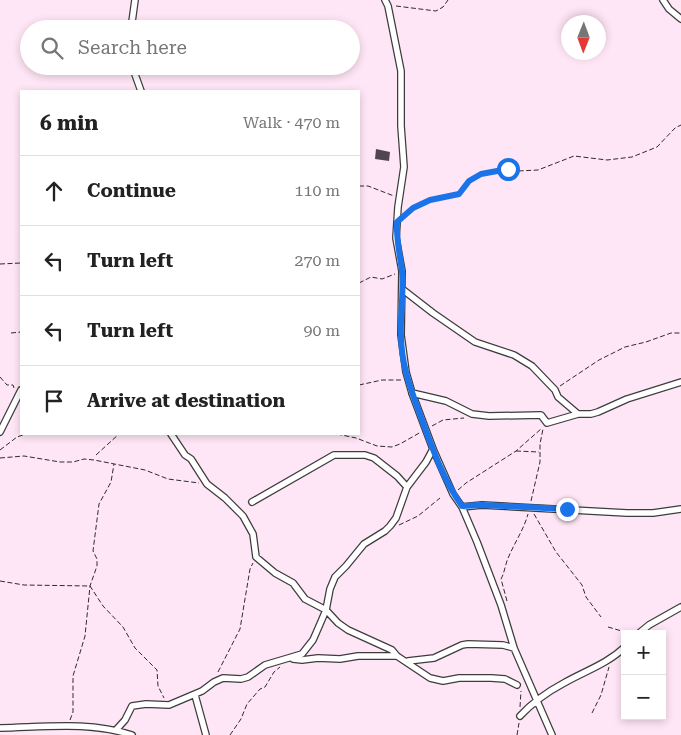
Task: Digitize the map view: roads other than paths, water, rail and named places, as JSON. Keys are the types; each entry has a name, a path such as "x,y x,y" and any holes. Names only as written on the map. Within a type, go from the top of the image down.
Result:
{"street":[{"path":"132,20 135,0"},
{"path":"663,0 669,9 681,19"},
{"path":"386,3 401,71 401,126 404,168 399,197 396,238 402,271 401,335 408,379 433,449 453,494 462,506 501,605 514,648 552,735"},
{"path":"135,75 141,90"},
{"path":"402,289 475,342 514,355 532,366 555,390 558,397 578,414"},
{"path":"412,393 446,401 472,414 489,416 541,415 547,423 578,414 598,412 627,399 681,382"},
{"path":"0,432 12,405 20,393"},
{"path":"172,435 207,484 243,516 253,534 256,545 256,557 275,573 294,583 305,599 326,610 338,623 348,630 392,650 430,678 443,681 459,678 505,679 519,685"},
{"path":"116,730 125,720 132,706 146,704 169,705 206,689 214,682 223,678 241,679 248,677 265,666 302,654 308,648 317,632 326,610 330,589 335,577 364,544 390,526 396,518 407,487 426,462 433,449"},
{"path":"252,502 334,454 365,455 374,458 397,476 407,487"},
{"path":"462,506 530,507 627,514 681,509"},
{"path":"643,630 681,607"},
{"path":"407,661 434,658 468,644 503,645 514,648"},
{"path":"520,716 536,700 566,682 595,669 621,651"},
{"path":"290,659 398,656"},
{"path":"195,694 206,735"},
{"path":"0,728 85,725 116,730 132,735"}]}
